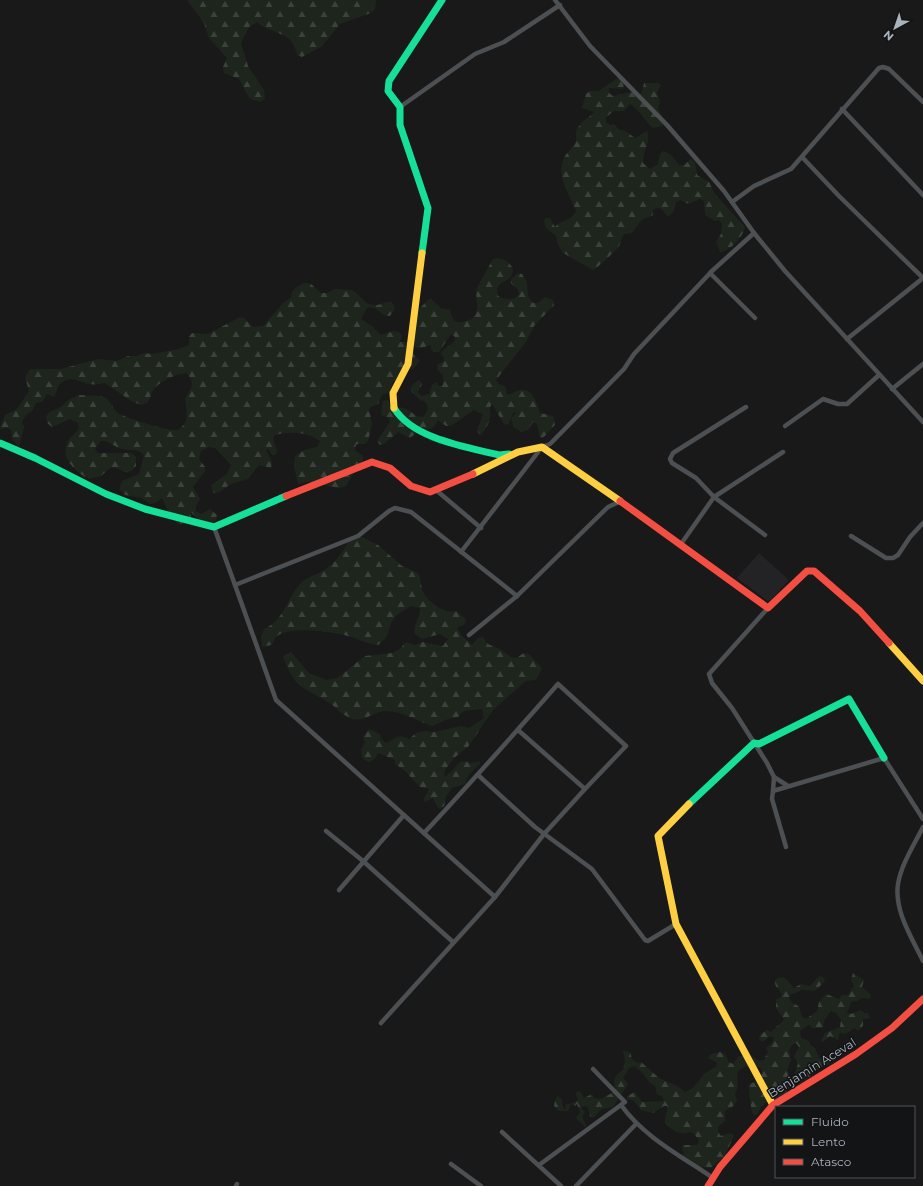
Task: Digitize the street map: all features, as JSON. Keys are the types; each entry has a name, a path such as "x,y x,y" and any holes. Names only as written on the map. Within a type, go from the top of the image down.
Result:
{"street":[{"path":"442,0 389,80 388,91 400,107 400,125 428,208 409,357 406,370 392,396 394,410 404,421 419,431 499,455 511,454"},
{"path":"555,0 590,46 667,125 724,191 754,233 785,271 923,422"},
{"path":"400,107 475,54 504,42 560,5"},
{"path":"732,202 754,186 791,169 877,69 883,67 889,69 923,102"},
{"path":"842,109 923,195"},
{"path":"802,157 839,196 923,278 847,339"},
{"path":"0,443 35,458 106,494 145,509 214,527 372,462 390,468 405,482 418,489 430,492 482,470 511,454 533,447 542,447 550,444 624,370 634,354 710,274 754,233"},
{"path":"710,274 755,318"},
{"path":"892,389 923,364"},
{"path":"785,426 823,398 838,404 847,404 879,375"},
{"path":"746,407 671,455 672,463 696,478 714,497 765,535"},
{"path":"542,447 621,501 768,608"},
{"path":"462,552 542,447"},
{"path":"681,544 714,497 783,452"},
{"path":"436,490 480,528"},
{"path":"469,635 517,596 608,507 621,501"},
{"path":"234,585 358,536 389,511 395,508 411,512 517,596"},
{"path":"851,536 886,558 891,559 898,555 910,537 923,523"},
{"path":"214,527 276,700 495,897"},
{"path":"788,786 774,778 732,708 712,683 709,674 768,608 807,571 814,571 860,611 923,681"},
{"path":"381,1023 495,897 544,834 626,746 558,684 478,775 424,833"},
{"path":"754,743 760,744 849,699 884,758 923,818"},
{"path":"518,730 585,789"},
{"path":"754,743 685,808 658,836 676,924 773,1105"},
{"path":"773,791 884,758"},
{"path":"478,775 544,834 592,869 645,940 648,941 676,924"},
{"path":"774,778 772,799 786,847"},
{"path":"339,890 404,815"},
{"path":"923,827 909,855 898,884 899,904 907,927 923,961"},
{"path":"326,831 363,861 454,942"},
{"name":"Benjamín Aceval","path":"708,1186 728,1156 773,1105 856,1054 892,1028 923,999"},
{"path":"539,1165 625,1102 593,1069"},
{"path":"621,1105 636,1124 713,1178"},
{"path":"576,1186 636,1124"},
{"path":"502,1132 561,1186"},
{"path":"451,1164 481,1186"}],"shaded area":[{"path":"759,553 789,580 771,600 768,601 737,578"}],"green space":[{"path":"187,0 376,0 375,9 371,13 340,24 321,47 302,57 297,55 295,47 291,41 282,34 269,30 257,22 249,27 241,43 248,66 264,90 265,99 260,102 250,99 239,79 224,73 223,67 227,58 209,38 204,23"},
{"path":"619,77 624,84 623,89 609,88 609,93 613,96 630,92 638,95 642,92 644,83 658,83 661,85 657,93 660,101 658,109 664,121 662,126 653,128 637,109 630,104 624,111 614,111 606,117 606,122 610,125 614,124 619,130 624,130 635,138 647,131 648,139 643,163 650,169 658,164 660,154 663,151 671,155 679,165 684,165 691,159 695,162 697,175 709,182 715,194 745,227 739,239 728,249 720,252 716,242 721,234 722,224 719,220 715,221 705,215 704,201 700,199 690,203 680,200 676,202 674,211 668,217 662,209 658,208 653,210 653,215 642,220 632,232 624,234 618,248 593,270 563,253 558,245 556,236 547,229 544,222 545,218 550,218 555,227 569,219 576,211 564,184 561,170 565,156 576,141 577,128 594,112 582,108 586,94 590,91 599,91"},
{"path":"498,258 507,261 513,268 509,279 497,288 498,296 509,299 515,298 519,294 518,290 511,283 511,279 518,273 522,274 527,282 528,296 533,303 538,303 545,297 553,300 554,305 534,326 526,342 496,380 499,384 505,386 507,395 520,390 528,391 534,397 540,413 553,416 555,425 543,438 540,438 537,424 533,422 528,430 521,432 514,427 511,418 517,412 513,413 508,425 504,424 492,404 489,422 480,435 477,431 483,414 474,410 451,426 446,426 438,420 433,428 419,431 410,438 398,432 384,444 380,445 377,441 390,422 389,418 381,415 383,401 388,400 391,408 403,408 415,415 423,417 428,409 427,404 420,400 410,390 412,385 419,380 422,384 418,392 421,396 429,394 432,385 436,382 439,386 443,385 443,376 437,369 438,364 443,362 444,358 441,354 443,350 454,342 455,337 451,334 439,352 434,352 431,349 431,345 418,349 412,344 417,311 430,298 441,308 450,310 453,319 457,322 472,319 477,311 477,288 493,259"},
{"path":"305,283 311,284 321,293 327,293 335,289 352,290 368,304 372,305 392,302 395,309 390,316 384,315 374,308 367,308 361,319 372,326 381,335 394,331 399,332 402,336 400,342 409,342 414,355 420,361 413,369 406,368 392,383 390,392 382,395 378,404 369,408 372,424 368,441 365,444 357,444 355,447 355,450 363,456 363,461 356,469 346,486 339,488 307,482 298,484 294,466 295,456 304,450 317,447 320,441 304,434 287,433 275,435 273,438 277,452 275,455 272,455 268,449 266,449 272,462 271,468 259,465 248,479 231,484 219,492 214,493 211,485 227,474 231,465 215,448 209,447 201,451 199,459 205,467 205,471 193,487 200,499 196,506 196,511 201,514 210,509 217,515 216,520 212,523 199,520 190,511 191,518 188,523 179,524 171,518 162,498 155,503 150,504 141,498 125,495 119,489 122,481 139,474 144,455 142,453 126,450 101,441 95,448 97,453 132,453 136,457 136,466 129,472 124,472 111,467 101,476 89,479 74,468 67,458 66,453 68,441 79,429 78,423 70,419 52,427 47,423 46,417 49,412 61,407 68,400 79,395 100,396 106,398 116,411 122,415 158,427 178,430 182,427 186,420 187,412 185,399 192,386 191,380 186,373 176,375 162,382 152,392 147,403 141,405 131,401 105,383 91,384 72,379 65,381 60,384 54,397 47,394 42,402 36,403 32,411 26,415 22,422 24,427 19,447 12,439 11,430 7,428 0,429 5,415 17,409 29,391 25,377 30,369 61,369 98,359 116,361 128,356 137,356 144,353 152,354 179,349 189,345 189,337 192,333 208,334 240,317 244,318 253,327 263,326 284,302 291,298 291,295 295,289"},
{"path":"360,536 378,545 402,566 418,573 423,593 435,605 443,610 452,612 456,611 466,619 465,624 457,628 462,636 472,645 478,638 483,637 488,644 500,649 511,657 516,658 524,653 529,654 542,668 536,680 526,681 493,710 468,747 454,758 445,770 444,777 460,762 464,761 471,763 480,761 480,764 469,774 465,784 452,788 446,796 444,806 440,809 433,798 425,802 424,798 429,789 420,787 404,770 395,764 395,760 378,753 375,759 369,762 362,758 361,750 365,742 363,737 369,729 380,734 381,739 386,743 400,736 409,739 416,733 425,731 434,732 461,726 469,728 484,718 482,709 464,711 458,717 448,719 432,726 405,715 388,711 383,711 360,719 350,718 295,681 283,656 291,652 309,673 327,680 337,678 365,656 392,653 400,649 406,642 415,645 423,642 443,646 448,639 440,634 422,639 414,633 420,608 411,606 395,617 386,638 378,645 370,644 341,634 301,630 282,633 276,637 271,645 262,647 261,637 264,629 271,625 281,615 300,584 334,563 351,538"},
{"path":"853,973 864,980 862,987 871,995 870,999 861,998 857,1001 851,1002 847,1013 851,1014 861,1010 864,1013 868,1013 870,1018 863,1019 863,1026 858,1031 854,1028 846,1034 840,1033 838,1040 830,1036 823,1042 821,1041 825,1033 840,1027 841,1020 836,1013 830,1011 824,1021 823,1028 812,1028 809,1025 800,1031 801,1038 809,1041 815,1048 819,1058 826,1058 830,1062 829,1064 825,1066 823,1065 801,1083 798,1082 795,1073 798,1063 794,1057 799,1047 796,1043 792,1045 789,1051 791,1060 787,1070 790,1082 788,1090 772,1103 768,1101 761,1107 757,1115 753,1114 752,1112 749,1084 761,1080 762,1071 759,1067 750,1068 746,1066 740,1070 737,1076 738,1086 735,1095 737,1099 736,1102 725,1111 725,1121 718,1127 718,1132 721,1136 730,1133 734,1135 725,1156 711,1168 701,1168 682,1157 684,1153 682,1149 683,1145 697,1145 699,1140 693,1133 675,1131 666,1124 665,1117 667,1106 664,1106 653,1113 641,1110 634,1101 627,1099 627,1096 635,1092 642,1102 664,1101 662,1096 657,1095 655,1086 642,1072 636,1068 636,1066 629,1068 623,1078 628,1084 613,1107 602,1109 593,1118 590,1116 588,1107 584,1106 581,1108 585,1112 582,1116 586,1125 585,1127 576,1118 580,1112 577,1104 575,1106 571,1104 568,1111 559,1111 554,1106 555,1100 558,1096 562,1099 564,1109 566,1109 565,1105 576,1102 578,1099 576,1095 577,1091 581,1092 584,1098 592,1094 594,1098 600,1099 614,1092 615,1078 623,1070 625,1061 623,1051 630,1052 632,1059 637,1063 641,1062 659,1078 677,1086 685,1092 693,1088 705,1073 717,1066 716,1062 708,1058 711,1054 720,1052 725,1054 729,1062 733,1064 738,1057 751,1056 759,1061 764,1060 768,1052 766,1048 773,1042 773,1037 769,1037 762,1042 759,1039 760,1035 767,1030 771,1032 784,1020 776,1008 776,999 780,998 782,994 776,985 776,979 782,977 785,978 794,988 801,984 810,986 819,976 823,977 825,981 815,991 802,990 790,995 790,1000 799,1007 802,1017 806,1019 817,1011 819,1002 826,994 839,999 842,995 848,995 854,986 851,980"}],"traffic: fast":[{"path":"422,253 428,208 400,125 400,107 388,91 389,81 442,0"},
{"path":"394,408 403,419 414,427 441,440 471,449 499,455 509,454"},
{"path":"0,443 35,458 106,494 145,509 214,527 286,496"},
{"path":"689,804 754,743 759,744 849,699 884,758"}],"traffic: slow":[{"path":"394,408 393,393 408,364 422,253"},
{"path":"473,474 518,452 542,447 620,501"},
{"path":"889,643 923,681"},
{"path":"689,804 658,836 676,924 773,1105"}],"traffic: jam":[{"path":"286,496 372,462 390,468 411,486 430,492 473,474"},
{"path":"620,501 768,608 807,571 814,571 860,611 889,643"},
{"path":"708,1186 720,1167 773,1105 856,1054 892,1028 923,999"}]}
